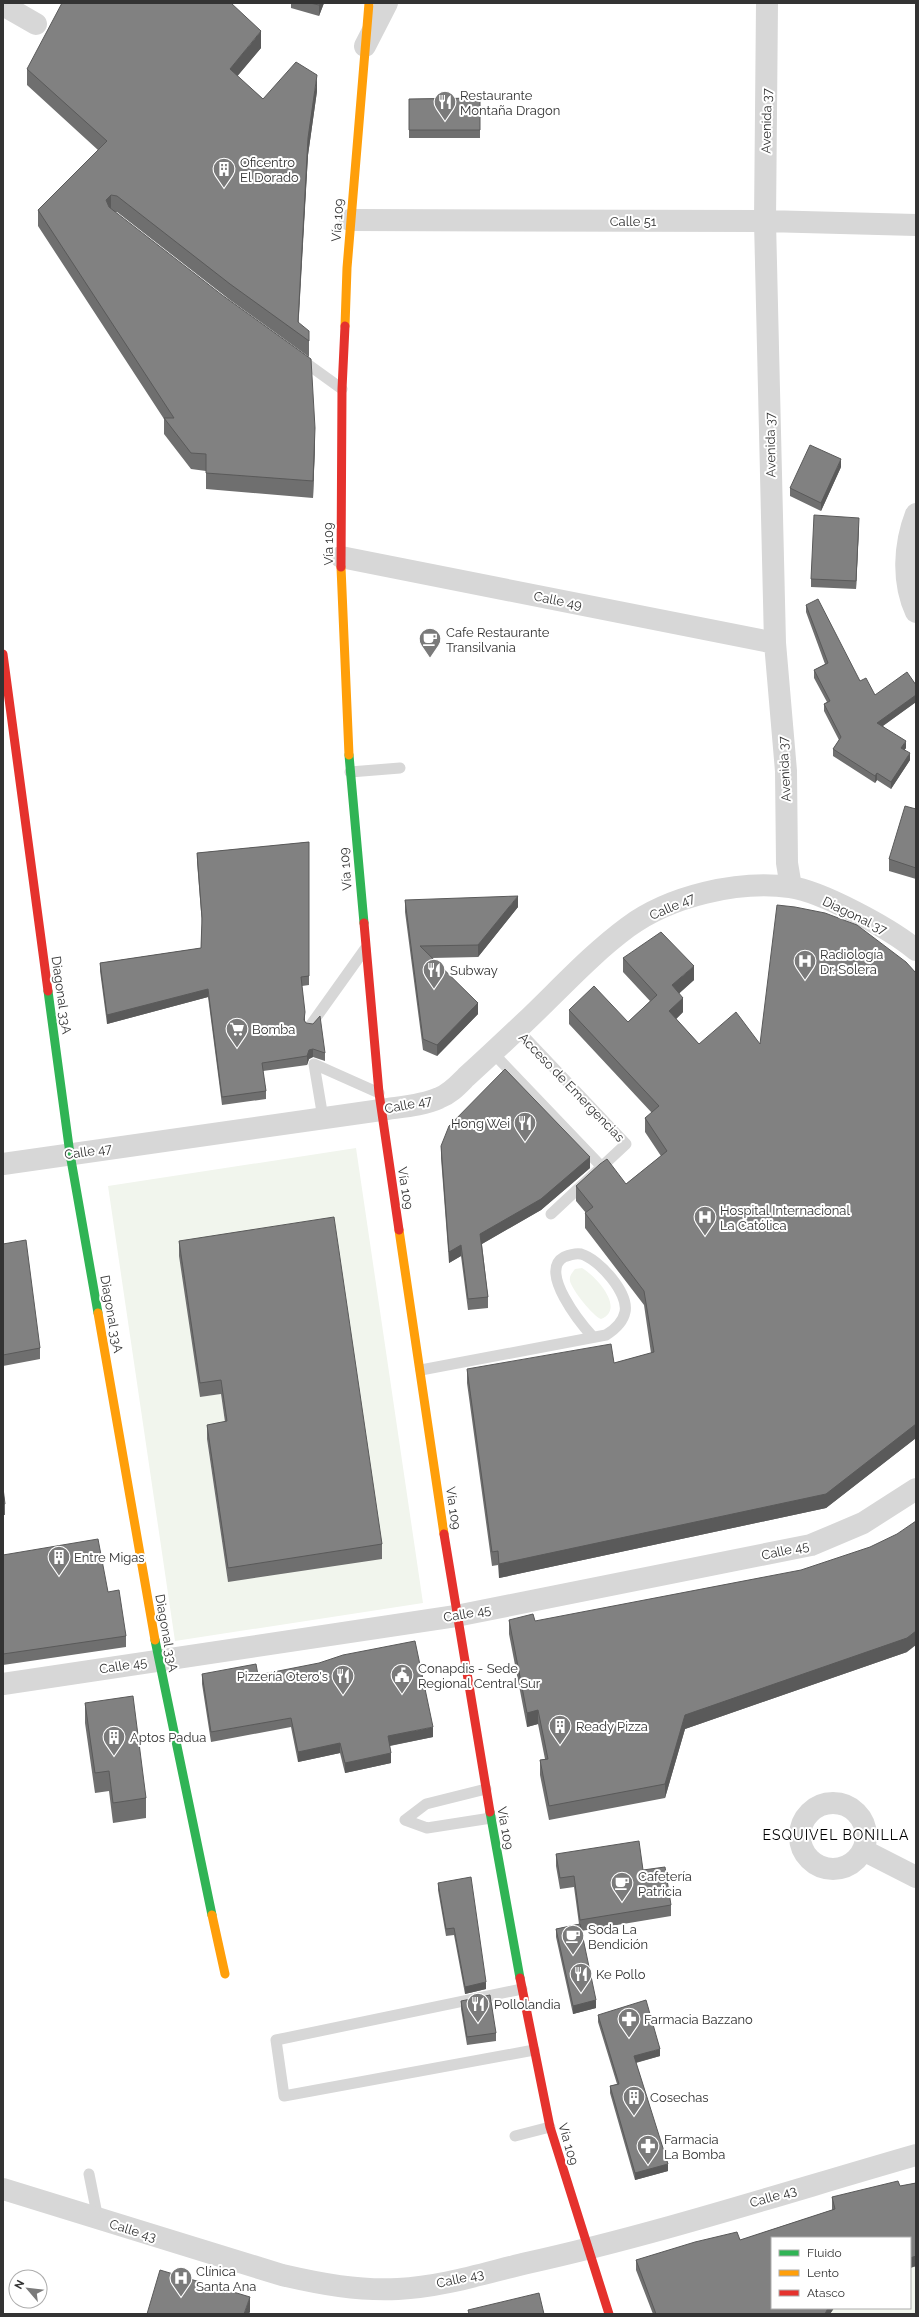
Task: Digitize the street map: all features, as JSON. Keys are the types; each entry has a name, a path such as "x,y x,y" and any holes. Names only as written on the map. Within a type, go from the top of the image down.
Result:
{"main road":[{"name":"Vía 109","path":"369,3 350,220 342,389 341,557 350,772 380,1101 421,1370 456,1616 522,1989 550,2127 609,2314"},
{"name":"Diagonal 33A","path":"3,654 70,1154 158,1659 225,1974"}],"street":[{"path":"365,46 387,3"},
{"name":"Avenida 37","path":"767,3 765,221 775,643 786,771 787,863 791,887"},
{"path":"3,5 36,24"},
{"name":"Calle 51","path":"350,220 765,221 916,225"},
{"path":"916,514 906,556 909,597 916,612"},
{"name":"Calle 49","path":"341,557 775,643"},
{"name":"Diagonal 37","path":"791,887 811,894 865,918 916,950"},
{"name":"Calle 47","path":"3,1164 322,1118 380,1101 440,1098 452,1090 494,1053 598,952 629,926 681,900 704,893 737,888 791,887"},
{"name":"Calle 45","path":"3,1684 158,1659 456,1616 811,1545 863,1523 916,1489"},
{"path":"863,1850 916,1877"},
{"name":"Calle 43","path":"3,2189 282,2276 329,2286 367,2290 400,2289 445,2282 588,2250 916,2155"}],"lane":[{"path":"292,354 342,389"},
{"path":"350,772 400,768"},
{"path":"310,1026 365,948"},
{"name":"Acceso de Emergencias","path":"517,1029 626,1144 602,1167"},
{"path":"494,1053 602,1167 551,1214"},
{"path":"322,1118 314,1064 380,1101"},
{"path":"421,1370 606,1335 616,1328 625,1312 623,1295 613,1279 594,1261 581,1254 569,1255 559,1260 555,1270 558,1285 572,1310 593,1337"},
{"path":"486,1790 426,1804 405,1820 427,1828 491,1818"},
{"path":"522,1989 276,2040 284,2096 534,2050"},
{"path":"515,2136 550,2127"},
{"path":"89,2174 98,2219"}],"shaded area":[{"path":"356,1148 423,1603 175,1641 108,1186","holes":["334,1232 228,1582 207,1440 227,1436 221,1394 200,1397"]},
{"path":"582,1268 601,1285 610,1301 611,1308 608,1314 601,1319 597,1317 583,1302 570,1281 570,1276 575,1269"},
{"path":"916,2266 916,2314 830,2314 832,2309 911,2309 911,2268"}],"building":[{"path":"62,3 231,3 261,31 230,69 263,99 296,62 317,75 308,138 298,322 309,331 309,341 230,284 117,196 111,195 106,200 109,207 222,295 311,359 315,428 313,481 206,473 206,454 191,453 164,418 174,418 38,210 107,141 27,69"},
{"name":"Restaurante Montaña Dragon","path":"480,98 480,130 409,130 409,99"},
{"path":"810,445 841,459 821,503 790,488"},
{"path":"814,515 859,518 856,581 811,579"},
{"path":"818,599 860,681 866,678 875,695 907,672 916,685 916,695 877,723 906,741 901,748 910,753 891,782 877,773 875,776 833,749 841,737 824,704 830,701 814,670 828,663 806,605"},
{"path":"905,806 916,809 916,868 889,859"},
{"path":"309,842 309,976 301,977 305,1012 304,1020 306,1023 313,1024 320,1016 325,1053 313,1049 309,1050 307,1056 262,1063 266,1091 222,1097 208,989 107,1015 100,963 201,948 202,918 197,853"},
{"path":"518,896 478,945 420,946 478,1003 437,1045 423,1039 405,900"},
{"name":"Hospital Internacional La Católica","path":"777,905 825,913 857,925 906,962 916,973 916,1424 826,1494 499,1564 498,1551 492,1552 467,1369 611,1344 614,1363 654,1352 644,1291 585,1213 593,1207 576,1186 607,1159 626,1184 667,1151 645,1118 659,1106 569,1010 594,986 628,1022 657,995 623,958 661,932 694,966 672,985 683,998 669,1011 699,1044 736,1012 760,1044"},
{"path":"505,1069 590,1157 541,1199 480,1234 488,1297 468,1299 461,1245 449,1252 441,1146 449,1126"},
{"path":"334,1217 382,1544 228,1568 207,1425 227,1421 221,1380 200,1383 179,1241"},
{"path":"26,1240 40,1348 3,1355 3,1244"},
{"path":"3,1488 5,1504 3,1504"},
{"path":"916,1521 916,1631 907,1638 685,1715 665,1784 549,1806 540,1760 548,1759 538,1710 527,1713 509,1620 533,1614 535,1621 801,1570 870,1547 897,1534"},
{"path":"98,1539 108,1592 119,1590 126,1636 3,1654 3,1555"},
{"path":"415,1641 433,1727 388,1736 391,1753 345,1763 340,1743 298,1752 291,1718 211,1732 202,1674 256,1664 258,1675 319,1663 343,1655"},
{"name":"Aptos Padua","path":"133,1696 146,1798 113,1803 109,1771 95,1773 85,1703"},
{"name":"Cafetería Patricia","path":"639,1841 643,1870 665,1867 671,1905 580,1920 574,1876 560,1878 556,1854"},
{"path":"471,1877 486,1982 465,1987 454,1928 446,1929 438,1883"},
{"path":"580,1924 596,2000 573,2006 556,1929"},
{"name":"Pollolandia","path":"490,1995 496,2033 467,2037 461,2001"},
{"path":"646,2000 660,2049 634,2056 668,2164 635,2173 610,2086 619,2084 598,2015"},
{"path":"898,2181 900,2186 916,2183 916,2256 911,2258 911,2237 771,2237 771,2309 828,2309 825,2314 656,2314 636,2260 695,2242 737,2232 740,2240 835,2209 832,2197"},
{"path":"160,2270 250,2297 244,2314 147,2314"},
{"path":"539,2293 544,2314 469,2314 468,2310"}],"traffic: fast":[{"path":"349,755 364,923"},
{"path":"48,991 70,1154 98,1313"},
{"path":"155,1640 212,1915"},
{"path":"490,1812 520,1978"}],"traffic: slow":[{"path":"345,326 347,268 369,3"},
{"path":"341,567 349,755"},
{"path":"399,1230 444,1534"},
{"path":"98,1313 155,1640"},
{"path":"212,1915 225,1974"}],"traffic: jam":[{"path":"341,567 342,389 345,326"},
{"path":"3,654 48,991"},
{"path":"364,923 379,1093 399,1230"},
{"path":"444,1534 490,1812"},
{"path":"520,1978 550,2127 609,2314"}],"place":[{"name":"Restaurante Montaña Dragon","path":"445,122"},
{"name":"Oficentro El Dorado","path":"224,188"},
{"name":"Cafe Restaurante Transilvania","path":"430,658"},
{"name":"Radiología Dr. Solera","path":"805,980"},
{"name":"Subway","path":"434,990"},
{"name":"Bomba","path":"237,1048"},
{"name":"Hong Wei","path":"525,1142"},
{"name":"Hospital Internacional La Católica","path":"705,1236"},
{"name":"Entre Migas","path":"59,1576"},
{"name":"Conapdis - Sede Regional Central Sur","path":"402,1694"},
{"name":"Pizzería Otero's","path":"343,1696"},
{"name":"Ready Pizza","path":"560,1746"},
{"name":"Aptos Padua","path":"114,1756"},
{"name":"Cafetería Patricia","path":"622,1902"},
{"name":"Soda La Bendición","path":"573,1956"},
{"name":"Ke Pollo","path":"581,1994"},
{"name":"Pollolandia","path":"478,2024"},
{"name":"Farmacia Bazzano","path":"629,2038"},
{"name":"Cosechas","path":"634,2116"},
{"name":"Farmacia La Bomba","path":"648,2166"},
{"name":"Clínica Santa Ana","path":"181,2298"}],"district":[{"name":"ESQUIVEL BONILLA","path":"836,1835"}]}
